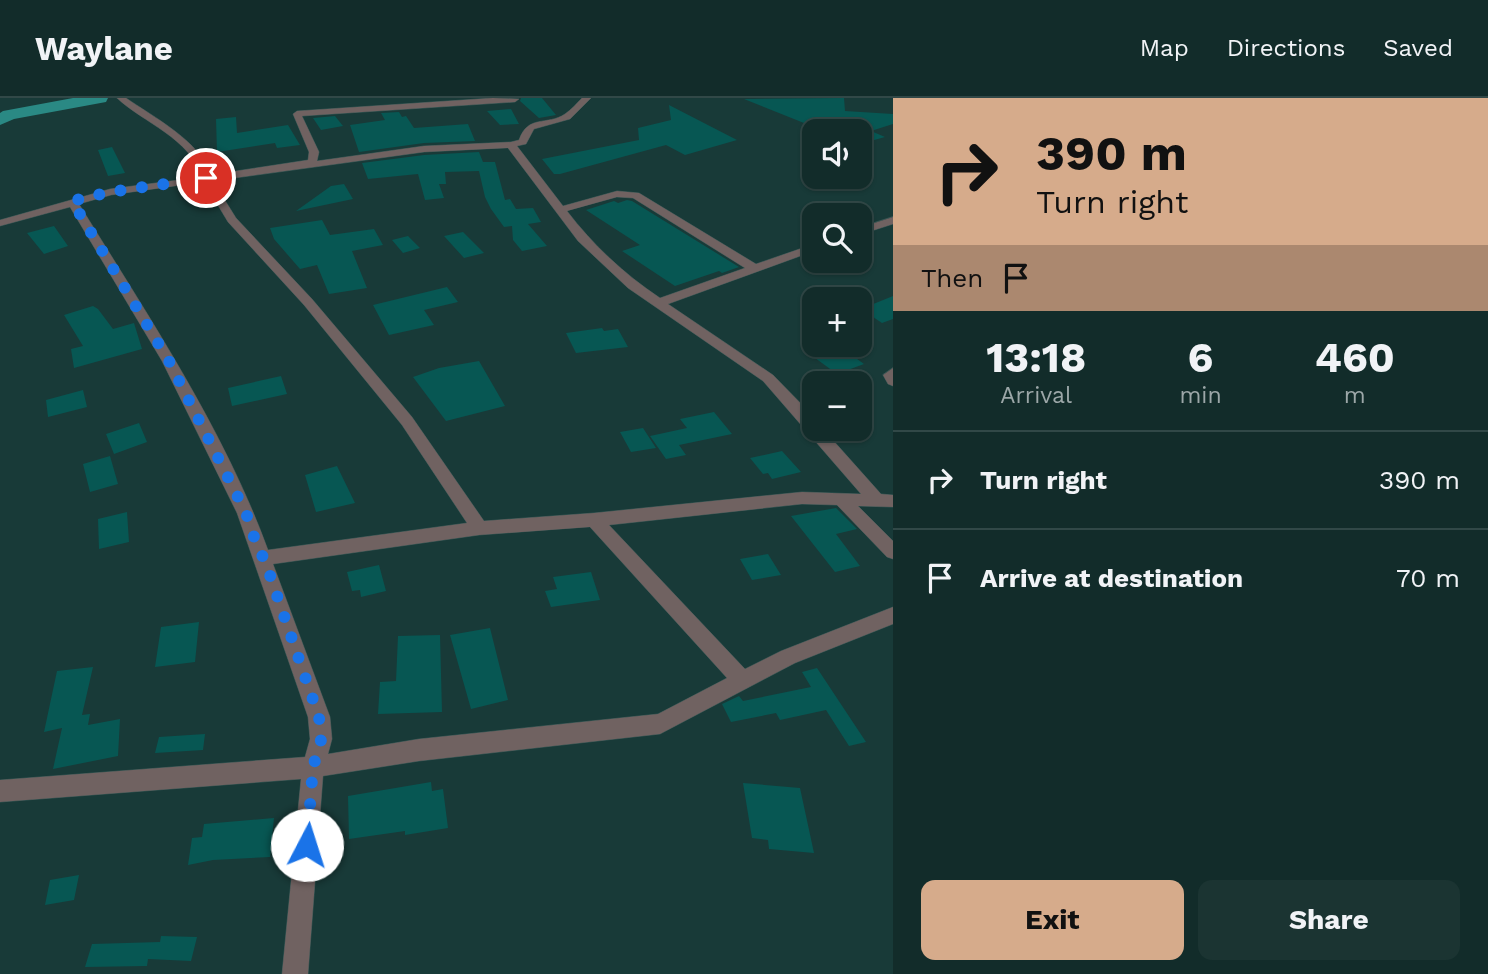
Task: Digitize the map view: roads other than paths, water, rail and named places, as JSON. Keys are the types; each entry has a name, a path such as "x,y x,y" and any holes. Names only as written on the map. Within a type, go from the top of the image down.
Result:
{"street":[{"path":"121,98 181,141 203,165 206,178 232,220 308,302 407,421 479,528"},
{"path":"277,167 424,149 511,145 523,142 533,121 567,117 587,98"},
{"path":"0,223 110,192 312,162 314,152 297,114 514,99 522,108"},
{"path":"511,145 582,239 632,285 768,378 802,415"},
{"path":"560,211 617,194 635,195 754,268"},
{"path":"72,201 169,361 246,513 319,717 321,740 313,767 295,974"},
{"path":"872,227 893,220"},
{"path":"658,303 802,251"},
{"path":"893,372 890,376 893,382"},
{"path":"827,441 885,501"},
{"path":"264,558 479,528 594,520 802,498 885,501"},
{"path":"842,500 893,552"},
{"path":"594,520 742,680"},
{"path":"0,791 313,767 419,750 660,724 788,657 893,615"}],"waterway":[{"path":"0,120 9,115 100,98"}]}
